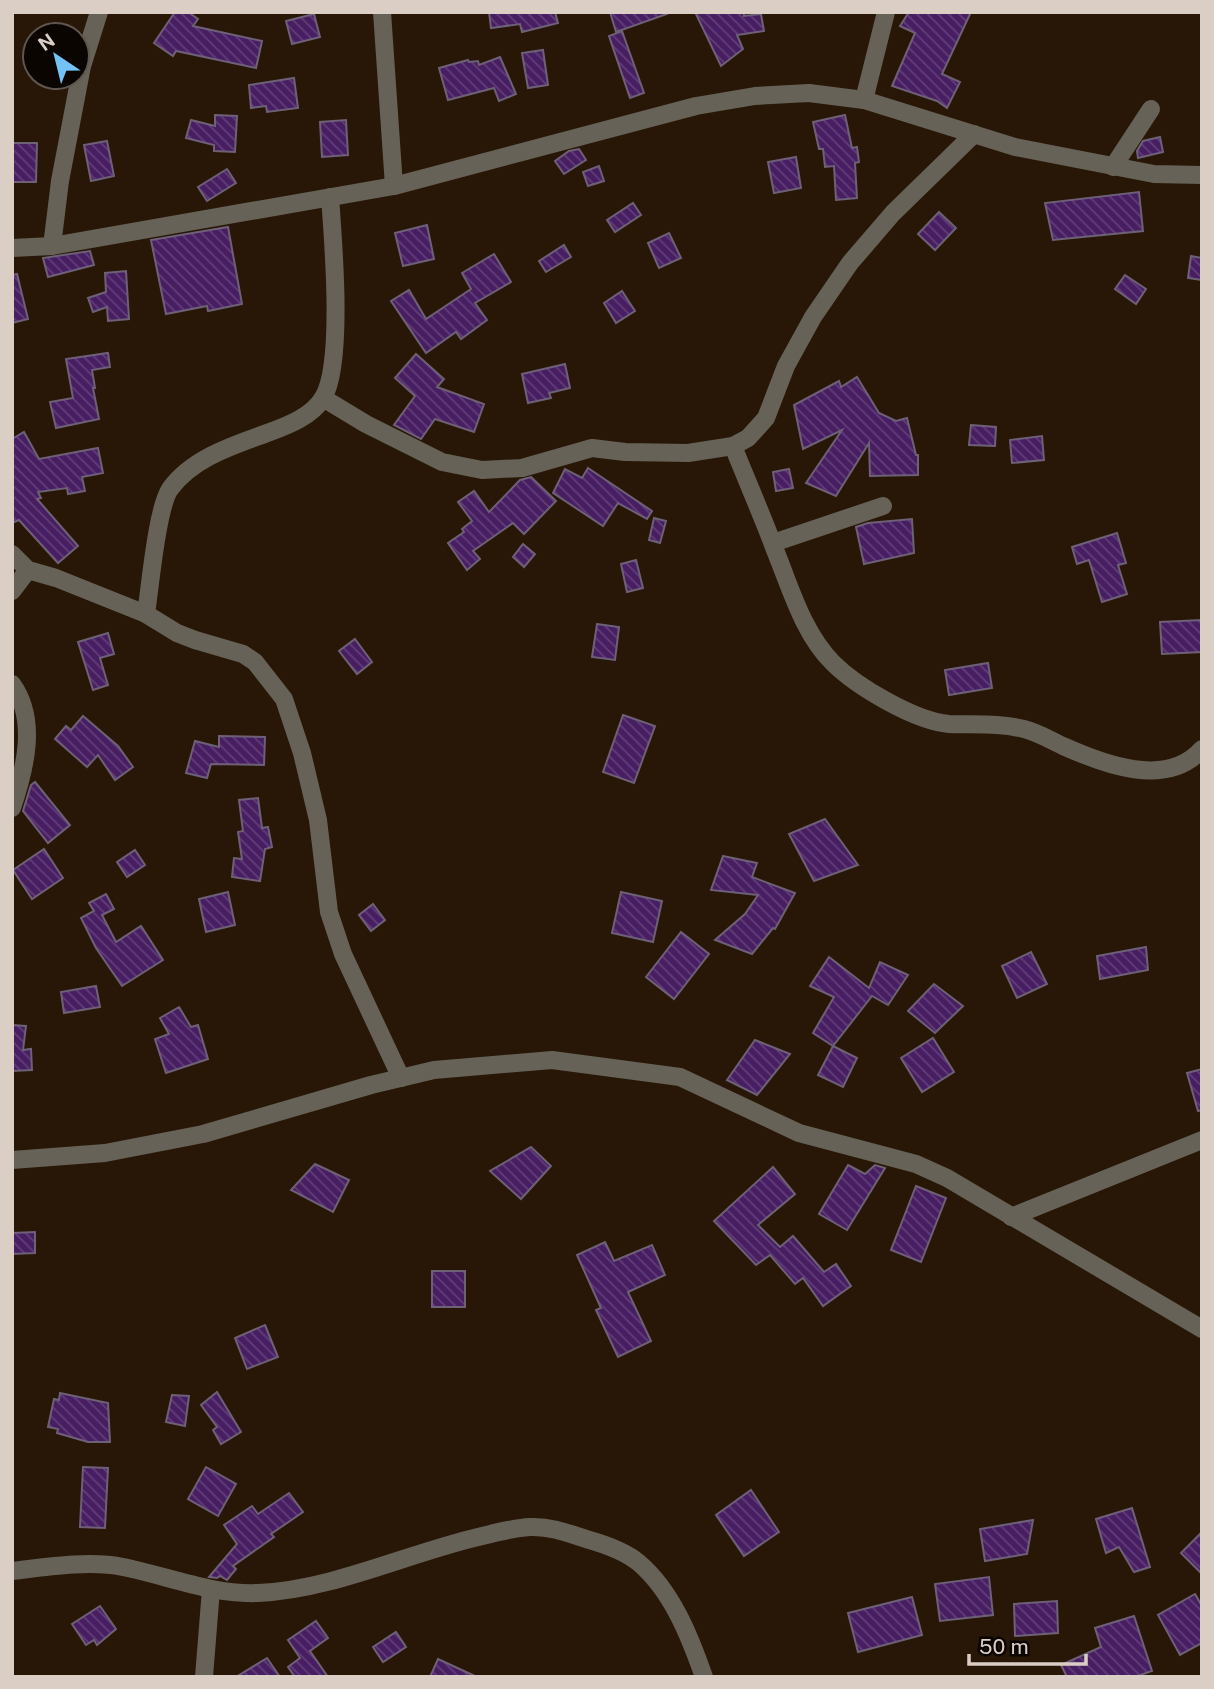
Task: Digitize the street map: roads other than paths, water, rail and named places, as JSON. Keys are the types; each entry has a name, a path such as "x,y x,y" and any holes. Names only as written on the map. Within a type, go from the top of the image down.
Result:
{"street":[{"path":"52,246 60,181 82,66 99,12"},
{"path":"382,12 394,186"},
{"path":"864,100 886,12"},
{"path":"12,248 52,246 394,186 696,106 755,96 809,93 864,100 1015,147 1154,174 1202,176"},
{"path":"1114,167 1151,109"},
{"path":"323,398 366,424 442,462 482,470 522,468 592,448 625,452 688,453 733,446 748,438 766,418 786,366 813,317 850,263 894,213 974,134"},
{"path":"146,614 160,522 168,492 204,458 288,425 307,414 323,398 333,366 335,269 330,197"},
{"path":"733,446 798,608 816,643 834,664 867,688 913,715 948,724 988,723 1027,730 1065,747 1130,768 1156,771 1173,768 1186,763 1202,749"},
{"path":"773,543 883,506"},
{"path":"12,554 28,570 56,578 146,614 177,633 243,654 255,662 284,699 302,753 318,820 329,912 343,954 401,1078"},
{"path":"12,591 28,570"},
{"path":"12,684 21,696 27,728 27,755 12,808"},
{"path":"12,1160 105,1153 203,1134 434,1070 552,1060 680,1077 799,1133 916,1164 947,1178 1202,1329"},
{"path":"1011,1217 1202,1140"},
{"path":"12,1571 120,1566 211,1589 256,1593 315,1587 435,1547 529,1527 555,1529 606,1545 638,1562 663,1588 691,1641 704,1677"},
{"path":"204,1677 211,1589"}]}
